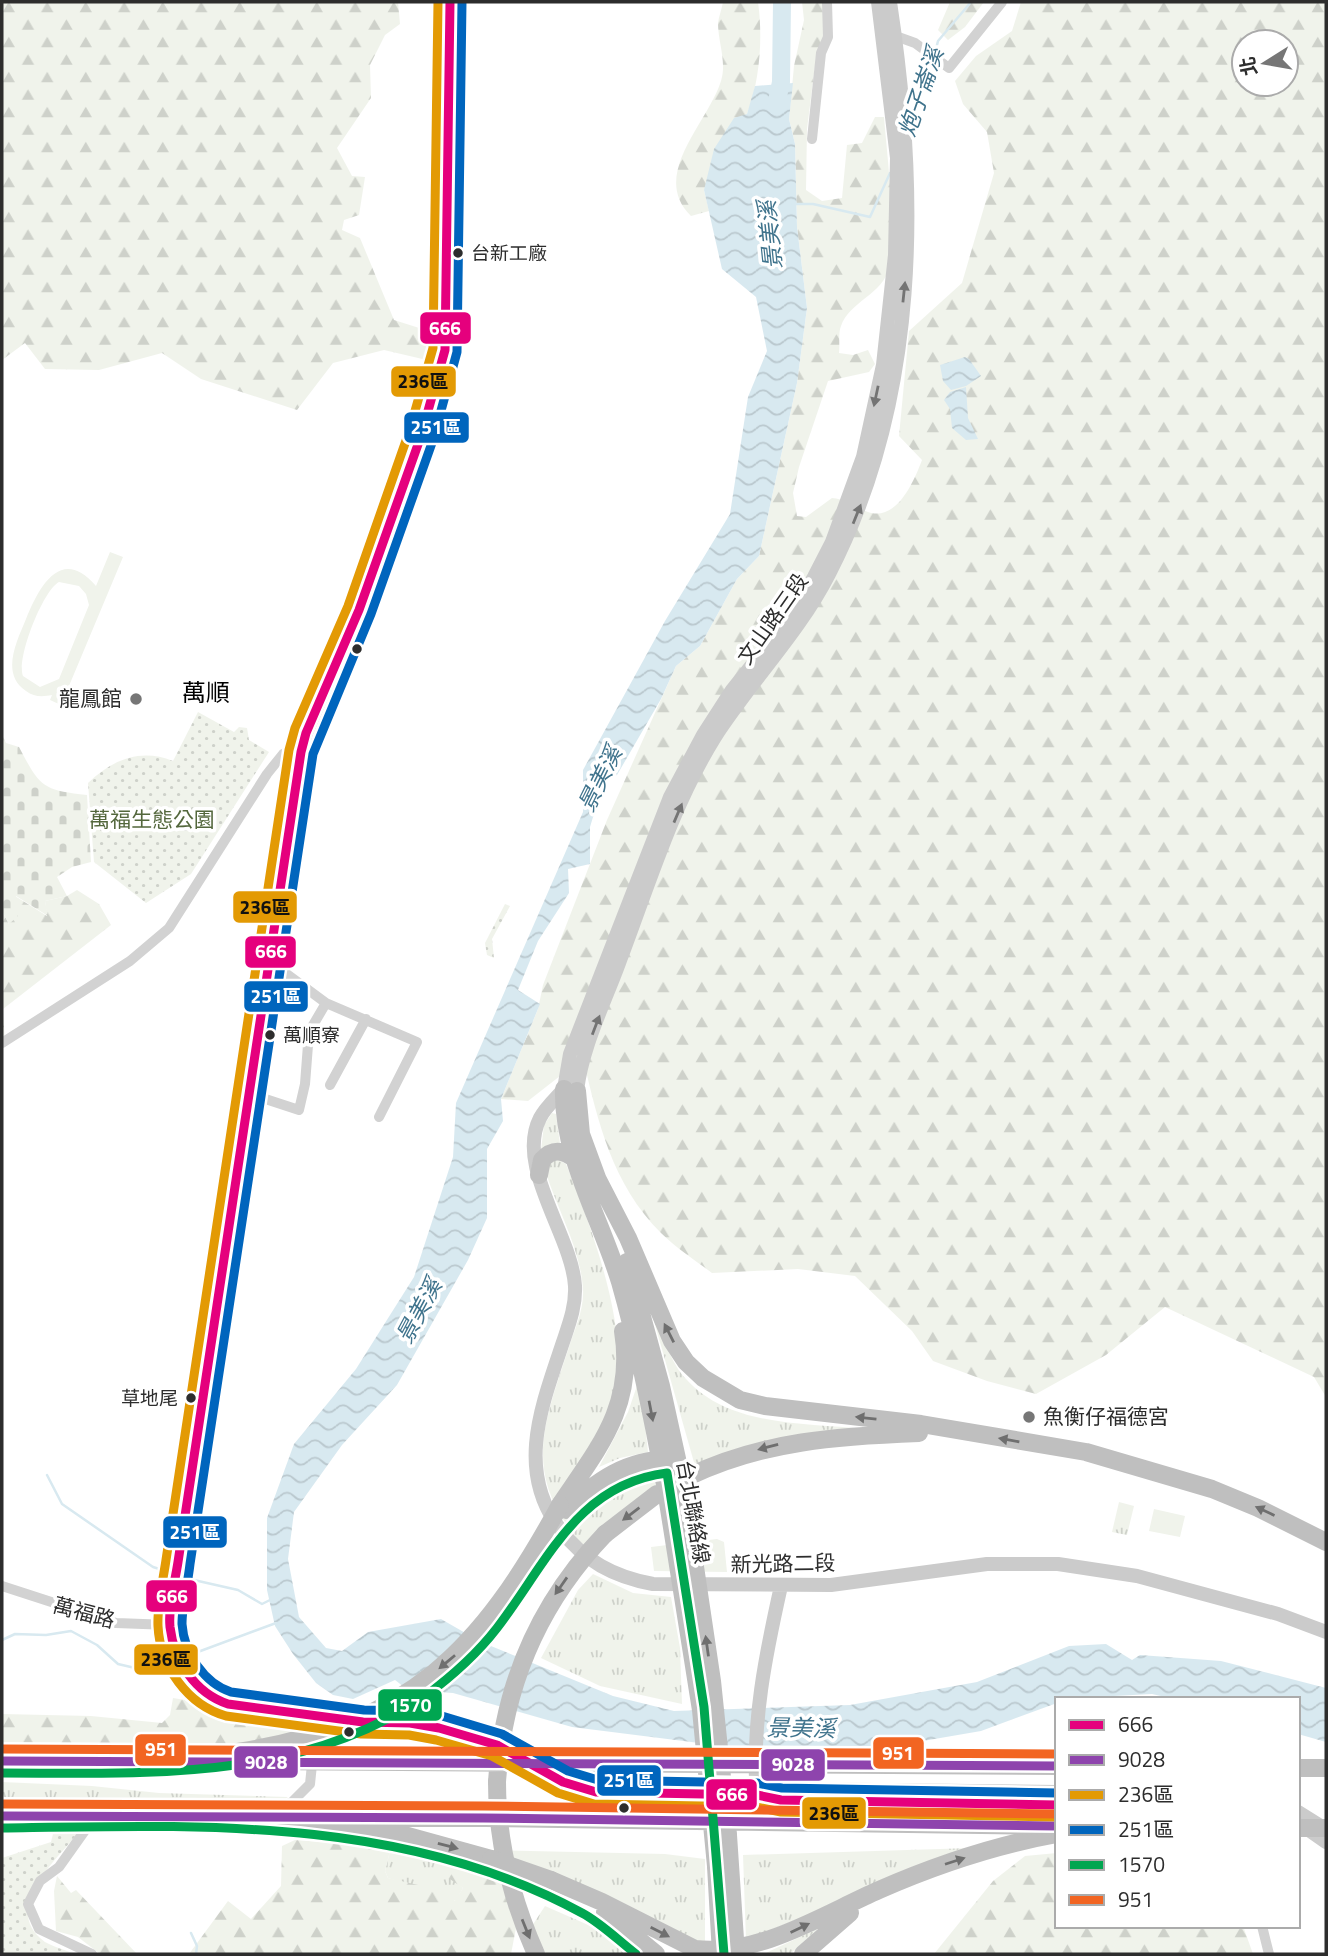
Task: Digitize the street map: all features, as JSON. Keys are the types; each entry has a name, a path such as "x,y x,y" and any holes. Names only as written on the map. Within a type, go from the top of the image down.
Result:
{"highway":[{"name":"台北聯絡線","path":"570,1090 564,1118 575,1159 600,1222 669,1459"},
{"name":"台北聯絡線","path":"570,1090 581,1134 632,1278 712,1681 728,1835 729,1953"},
{"path":"539,1175 539,1166 548,1154 560,1151 575,1159"},
{"path":"595,1174 628,1238 672,1341 686,1362 712,1384 740,1399 765,1406 921,1424 1086,1452 1172,1475 1258,1508 1326,1542"},
{"path":"238,1757 336,1729 372,1713 425,1680 467,1645 485,1624 535,1552 608,1432 624,1390 627,1371 624,1333 600,1222"},
{"path":"536,1954 515,1903 499,1831 497,1782 506,1711 528,1645 559,1590 605,1534 674,1488 754,1451 814,1439 922,1433 982,1435"},
{"path":"563,1508 607,1475 642,1461 669,1459"},
{"name":"台北聯絡線","path":"674,1488 701,1710 716,1866 729,1953"},
{"path":"2,1761 238,1757 1055,1766"},
{"path":"1300,1768 1326,1768"},
{"path":"2,1816 276,1818 404,1826 484,1818 1055,1826"},
{"path":"404,1826 551,1880 687,1945 709,1952 729,1953 769,1943 914,1876 998,1848 1055,1834"},
{"path":"1300,1826 1326,1829"},
{"path":"803,1954 845,1915 914,1876"},
{"path":"601,1905 656,1954"}],"main road":[{"path":"450,2 445,350 422,436 359,610 306,733 301,752 178,1562 170,1625 176,1651 185,1671 201,1693 228,1704 363,1722 421,1724 469,1735 517,1754 579,1789 605,1793 757,1789 1055,1792"},
{"path":"878,2 889,34"},
{"path":"889,34 890,2"},
{"name":"文山路三段","path":"889,34 890,90 897,158 892,342"},
{"name":"文山路三段","path":"570,1090 570,1054 670,797 710,723 791,616 814,577 863,477 907,268 907,145 902,79 889,34"},
{"name":"新光路二段","path":"570,1090 542,1114 535,1132 534,1145 539,1175 569,1259 575,1287 573,1313 540,1412 534,1449 538,1484 555,1522 580,1552 595,1563 634,1580 669,1585 781,1586 869,1582 987,1564 1058,1564 1137,1576 1278,1614 1326,1632"},
{"path":"757,1789 763,1679 781,1586"},
{"path":"757,1789 781,1800 1055,1805"},
{"path":"1300,1813 1326,1829"},
{"path":"1300,1827 1314,1831 1326,1842"}],"street":[{"path":"812,138 821,54 828,37 827,2"},
{"path":"889,34 915,43 949,68 1002,2"},
{"path":"2,1043 130,961 169,928 267,774 283,754 291,750 301,752"},
{"path":"267,970 284,972 326,1003 416,1042 379,1117"},
{"path":"250,1094 299,1110 303,1097 309,1032 326,1003"},
{"path":"330,1085 366,1019"},
{"name":"萬福路","path":"2,1586 116,1623 170,1625"},
{"path":"92,1954 39,1929 28,1904 40,1881 59,1867 86,1829 104,1821 139,1815 272,1812 292,1801 310,1784 317,1716"},
{"path":"1262,1928 1269,1954"}],"green space":[{"path":"2,2 398,2 400,24 385,35 370,65 371,98 337,148 352,176 365,177 359,215 344,220 342,230 360,238 394,320 435,333 431,361 384,350 333,363 297,410 201,379 162,353 99,370 45,369 25,343 2,360"},
{"path":"723,2 758,2 758,73 743,124 704,190 709,211 691,216 680,200 676,184 685,149 714,97 723,74 718,23"},
{"path":"802,2 823,2 824,35 816,58 807,129 806,190 822,201 842,198 847,145 862,143 875,117 884,117 892,235 886,277 851,310 840,329 839,353 853,355 868,350 875,364 869,372 828,381 793,493 797,516 806,517 832,498 868,512 878,513 888,511 903,498 922,460 899,436 909,331 962,283 994,173 987,132 963,104 955,81 976,56 1012,31 1021,2 1326,2 1326,1397 1314,1377 1165,1307 1106,1355 1036,1394 987,1381 933,1361 912,1331 855,1276 798,1269 712,1273 679,1249 644,1214 619,1173 601,1129 583,1058 528,1101 501,1099 538,1009 543,985 607,820 676,666 700,646 737,579 759,556 797,383 807,308 797,227 795,144 789,119 794,66 804,20"},
{"path":"950,2 984,2 965,27 948,40 938,30"},
{"path":"110,552 123,557 61,705 50,700 52,695 38,696 29,693 18,684 12,667 19,637 38,595 53,575 62,570 72,569 83,574 96,586","holes":["59,582 79,586 86,594 89,605 59,679 40,687 23,676 23,655 32,626 46,598"]},
{"name":"萬福生態公園","path":"198,712 234,732 239,727 247,728 249,740 269,752 191,874 146,903 94,862 88,783 107,768 128,758 150,756 173,761"},
{"path":"2,735 6,743 19,747 32,771 44,784 60,791 87,795 91,862 72,867 57,877 67,896 45,901 48,916 16,896 18,916 9,924 2,911"},
{"path":"77,890 99,904 111,925 3,1009 5,1045 2,1048 2,911 9,924 15,896 47,916 45,901 67,896"},
{"path":"505,904 510,906 492,939 494,958 487,955 485,943"},
{"path":"552,1113 556,1114 560,1144 541,1150 544,1125"},
{"path":"557,1159 566,1164 599,1253 615,1323 618,1357 617,1387 609,1413 556,1500 623,1474 651,1468 656,1487 586,1549 552,1499 545,1475 543,1452 551,1403 579,1319 583,1297 578,1260 546,1173 547,1165"},
{"path":"652,1314 681,1373 705,1395 725,1407 770,1420 864,1429 695,1466"},
{"path":"640,1377 648,1452 620,1458 599,1467 628,1412"},
{"path":"1119,1502 1134,1506 1127,1535 1112,1532"},
{"path":"1154,1509 1185,1516 1180,1537 1149,1531"},
{"path":"717,1539 724,1542 727,1572 654,1571 651,1547"},
{"path":"593,1574 633,1593 671,1597 680,1648 682,1704 600,1686 541,1658 578,1590"},
{"path":"173,1698 185,1700 217,1720 267,1724 297,1731 245,1747 194,1752 2,1753 2,1714 91,1716 162,1723 170,1715"},
{"path":"2,1782 92,1786 159,1793 288,1797 278,1804 264,1806 2,1808"},
{"path":"53,1834 77,1834 36,1886 28,1915 33,1929 45,1942 75,1954 2,1954 2,1858 51,1842"},
{"path":"295,1840 391,1847 385,1871 388,1878 444,1891 455,1901 463,1888 444,1875 449,1864 474,1874 476,1867 502,1875 517,1923 511,1954 189,1954 228,1901 251,1919 281,1886 282,1846"},
{"path":"391,1847 476,1867 474,1874 449,1864 456,1882 463,1888 456,1901 388,1878 385,1871"},
{"path":"972,1848 746,1940 743,1855"},
{"path":"489,1850 665,1854 705,1859 705,1945"},
{"path":"1055,1853 1055,1928 1244,1928 1253,1954 934,1954 993,1881 1025,1856"},
{"path":"57,1876 71,1893 76,1890 137,1954 100,1954 78,1937 56,1931 54,1891"},
{"path":"545,1906 602,1931 635,1954 546,1954 532,1926"},
{"path":"819,1928 790,1954 764,1954 770,1951"}],"water":[{"path":"793,83 789,119 795,144 797,227 807,308 797,383 759,556 737,579 700,646 676,666 661,699 617,775 603,784 590,827 590,864 568,869 569,893 538,941 518,990 540,1004 501,1099 503,1121 487,1149 487,1218 468,1260 397,1385 342,1445 294,1512 288,1559 299,1617 326,1648 342,1651 368,1632 441,1619 481,1642 613,1696 674,1711 850,1705 977,1682 1069,1646 1106,1644 1132,1660 1140,1655 1221,1661 1326,1688 1326,1742 1300,1735 1300,1697 1165,1697 1152,1694 1055,1697 1055,1704 981,1731 882,1748 739,1748 572,1727 453,1693 408,1690 395,1680 353,1699 333,1695 316,1683 275,1626 267,1590 267,1518 294,1444 356,1369 414,1277 453,1157 456,1103 583,812 583,770 665,621 730,514 748,397 767,351 756,297 722,269 704,190 714,149 734,118 747,114 755,86"},
{"path":"965,357 981,376 966,386 951,390 943,381 940,365"},
{"path":"966,387 968,418 978,439 966,440 952,428 950,409 944,400 950,392"}],"waterway":[{"name":"景美溪","path":"776,106 781,82 782,2"},
{"name":"炮子崙溪","path":"935,53 938,41 971,2"},
{"name":"炮子崙溪","path":"910,129 933,59"},
{"name":"炮子崙溪","path":"793,204 813,204 870,217 890,173"},
{"path":"47,1475 62,1504 153,1567 169,1572"},
{"path":"185,1578 238,1590 262,1604 270,1600"},
{"path":"187,1656 276,1623"},
{"path":"2,1640 15,1634 46,1635 71,1631 97,1645 118,1664 135,1668 177,1659"},
{"path":"191,1933 197,1946 196,1954"}],"transit line":[{"name":"236區","path":"438,2 433,348 409,432 348,606 295,728 289,750 159,1601 158,1626 164,1656 170,1670 188,1694 212,1711 226,1716 361,1734 409,1735 436,1740 492,1756 558,1793 594,1804 756,1807 781,1812 1055,1817"},
{"name":"666","path":"450,2 445,350 421,436 359,610 306,733 301,752 171,1602 170,1627 176,1652 196,1684 216,1699 228,1704 363,1722 410,1723 439,1728 497,1745 563,1782 596,1792 757,1795 781,1800 1055,1805"},
{"name":"251區","path":"462,2 457,352 433,440 371,614 313,754 184,1602 182,1624 187,1646 204,1674 212,1682 231,1692 364,1710 411,1711 442,1716 502,1734 568,1771 598,1780 757,1783 782,1788 1055,1793"},
{"name":"1570","path":"2,1773 111,1773 220,1767 274,1758 326,1745 376,1725 424,1697 472,1656 497,1628 567,1530 587,1510 610,1493 636,1480 667,1473 704,1707 724,1954"},
{"name":"951","path":"2,1749 1055,1754"},
{"name":"9028","path":"2,1761 1055,1766"},
{"name":"951","path":"2,1804 484,1806 1055,1814"},
{"name":"9028","path":"2,1816 484,1818 1055,1826"},
{"name":"1570","path":"2,1828 225,1828 299,1833 372,1843 444,1858 514,1881 589,1917 636,1954"}],"place":[{"name":"台新工廠","path":"458,253"},
{"name":"龍鳳館","path":"136,699"},
{"name":"萬順寮","path":"270,1035"},
{"name":"草地尾","path":"191,1398"},
{"name":"魚衡仔福德宮","path":"1029,1417"}],"district":[{"name":"萬順","path":"206,693"}]}
